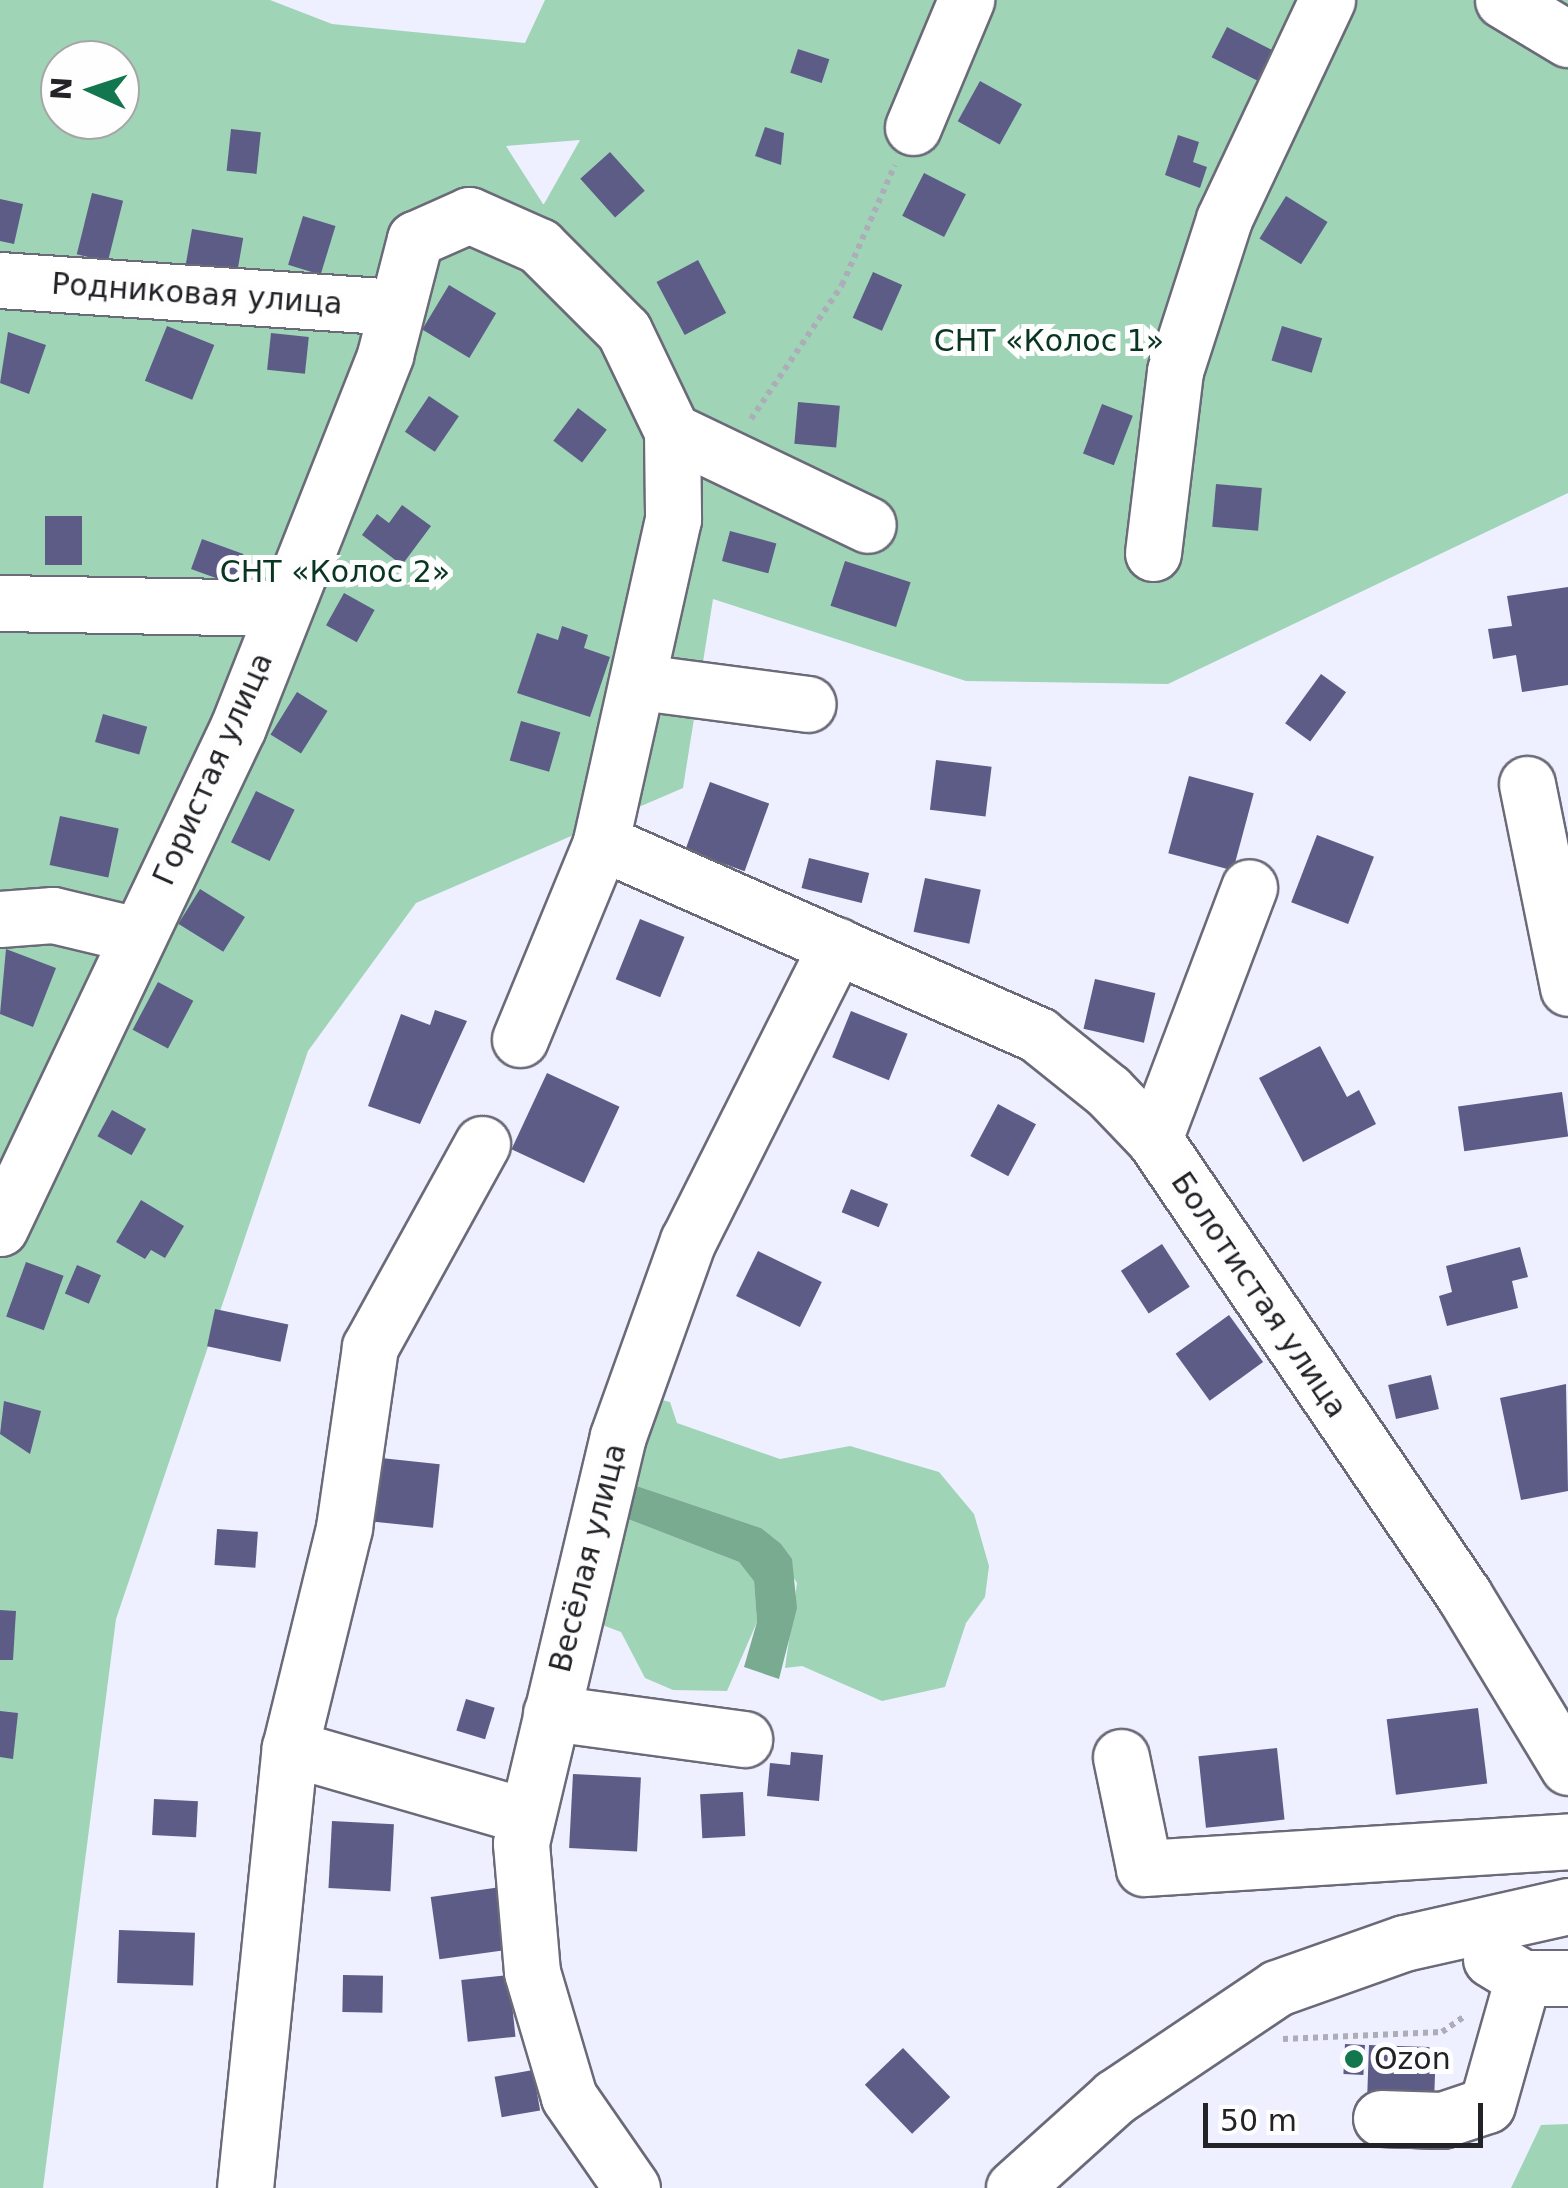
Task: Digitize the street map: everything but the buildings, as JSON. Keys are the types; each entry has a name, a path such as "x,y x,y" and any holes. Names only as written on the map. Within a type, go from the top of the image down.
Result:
{"street":[{"path":"912,127 966,0"},
{"path":"1153,552 1175,371 1224,219 1327,0"},
{"path":"1503,0 1567,35"},
{"name":"Гористая улица","path":"0,1228 238,728 282,608 385,355 393,307 416,239 469,215 538,246 624,332 672,431"},
{"name":"Родниковая улица","path":"0,280 393,307"},
{"path":"520,1039 601,842 641,682 673,519 672,431 868,524"},
{"path":"0,603 282,608"},
{"path":"641,682 808,704"},
{"path":"1527,784 1568,988"},
{"name":"Болотистая улица","path":"601,842 1038,1035 1154,1139 1464,1594 1568,1767"},
{"path":"1154,1139 1249,887"},
{"path":"0,919 53,916 136,936"},
{"name":"Весёлая улица","path":"632,2188 569,2097 532,1972 525,1816 618,1436 688,1241 837,945"},
{"path":"246,2188 290,1748 344,1528 370,1347 482,1144"},
{"path":"551,1712 744,1739"},
{"path":"290,1748 525,1816"},
{"path":"1122,1757 1144,1868 1568,1841"},
{"path":"1014,2188 1115,2098 1277,1988 1474,1926 1568,1906"},
{"path":"1381,2118 1442,2120 1487,2105 1545,1978 1486,1953 1474,1926"}],"path":[{"path":"726,457 842,285 912,127"},
{"path":"1316,2036 1448,2025"}],"green space":[{"path":"0,0 270,0 332,24 525,43 545,0 1568,0 1568,493 1168,684 966,681 713,599 683,788 416,903 308,1051 116,1619 43,2188 0,2188","holes":["580,140 544,204 506,146"]},
{"path":"654,1398 670,1402 677,1423 780,1459 850,1446 939,1472 974,1514 989,1566 985,1597 966,1623 945,1687 882,1701 802,1666 785,1668 797,1583 761,1528 634,1485"},
{"path":"620,1516 739,1562 754,1580 757,1622 727,1691 673,1690 645,1678 621,1632 589,1620"},
{"path":"1568,2124 1568,2188 1511,2188 1541,2125"}],"shaded area":[{"path":"634,1485 761,1528 781,1544 792,1559 797,1608 779,1679 744,1667 757,1622 754,1581 739,1562 620,1516"}],"place":[{"name":"Ozon","path":"1354,2059"}],"park label":[{"name":"СНТ «Колос 1»","path":"1049,341"},
{"name":"СНТ «Колос 2»","path":"335,572"}]}
